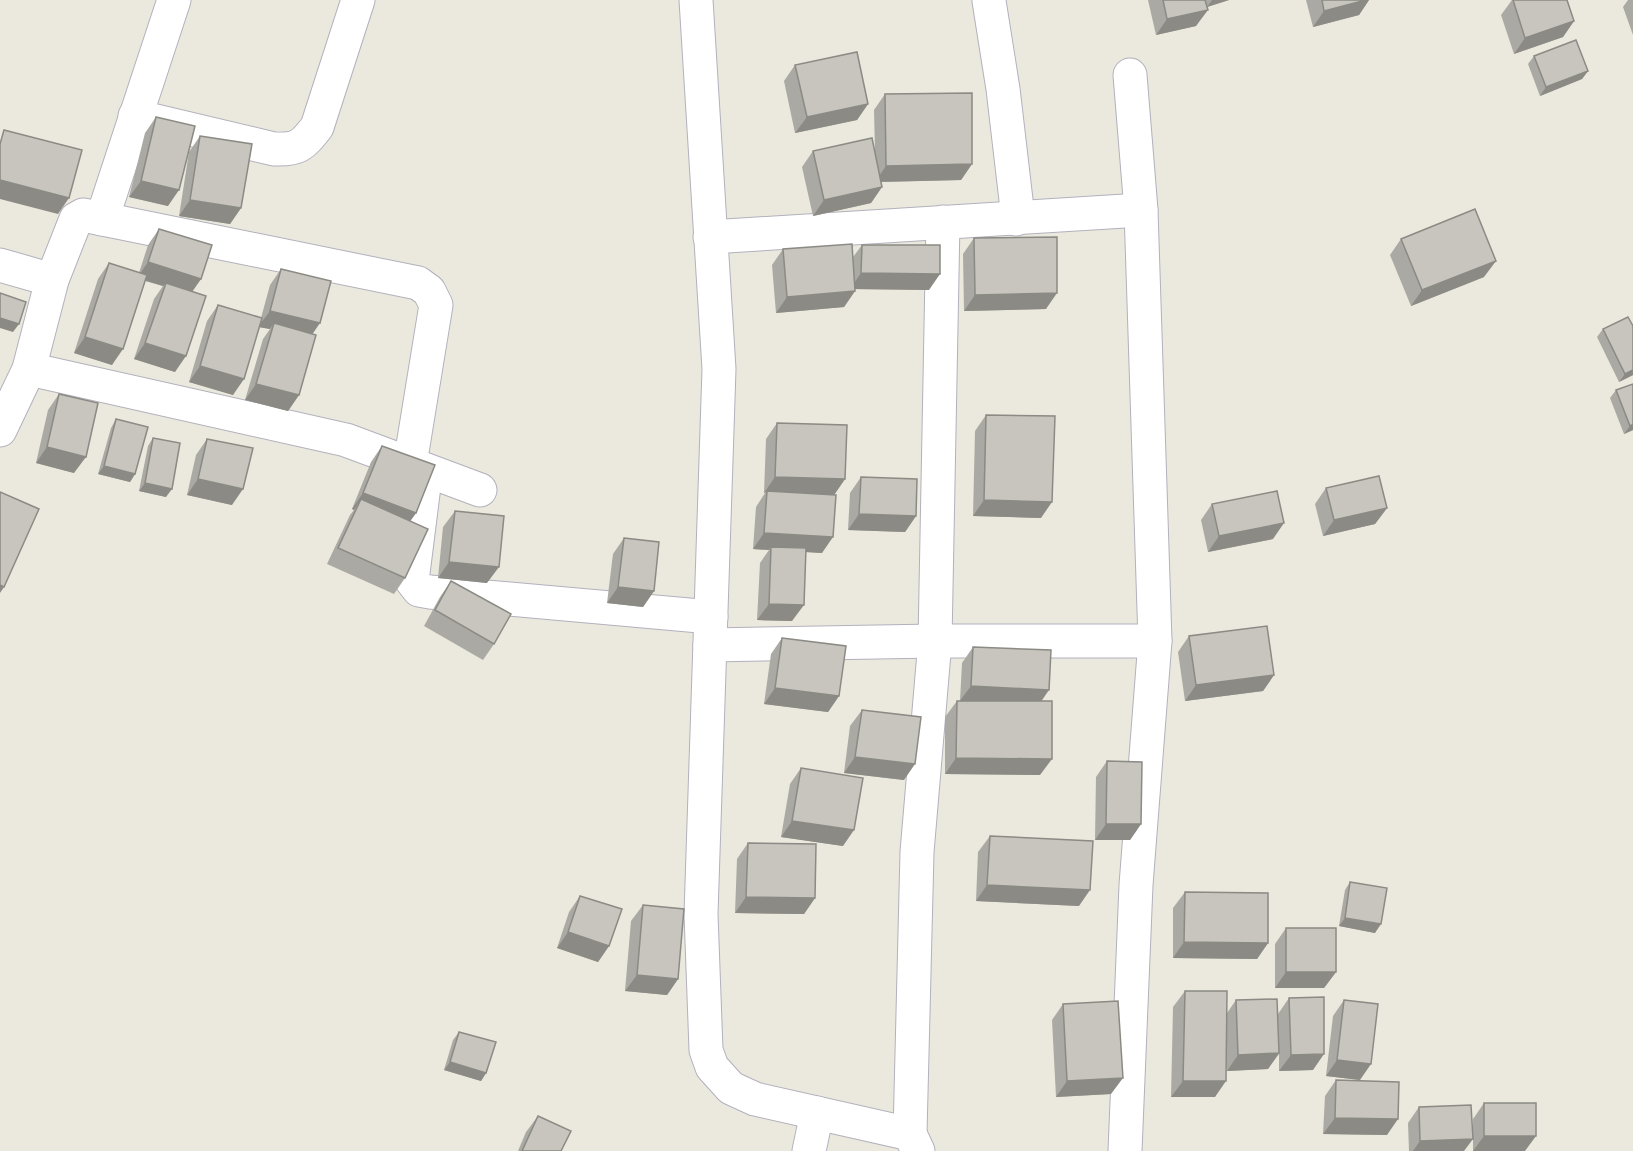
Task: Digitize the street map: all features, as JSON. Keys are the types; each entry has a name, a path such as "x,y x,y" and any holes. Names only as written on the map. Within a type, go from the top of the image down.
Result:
{"street":[{"path":"102,219 174,0"},
{"path":"135,116 274,149 291,150 307,140 317,127 358,0"},
{"path":"696,0 719,369 701,914 705,1050 712,1067 731,1088 755,1099 817,1113 914,1143 917,852 935,641 943,222"},
{"path":"989,1 1004,100 1016,200 1016,219"},
{"path":"1125,1151 1136,885 1155,641 1141,210 1130,75"},
{"path":"710,237 1141,210"},
{"path":"0,430 29,369 52,280 76,219 83,215 418,283 429,291 436,305 418,467 412,581 419,590 710,631 935,641 1155,641"},
{"path":"0,265 52,280"},
{"path":"29,369 346,441 480,490"},
{"path":"809,1151 817,1113"}],"building":[{"path":"1163,0 1205,0 1208,10 1167,19"},
{"path":"1322,0 1366,0 1324,11"},
{"path":"1513,0 1567,0 1574,21 1525,38"},
{"path":"1576,40 1588,71 1546,87 1534,56"},
{"path":"857,52 868,104 807,117 795,65"},
{"path":"972,93 972,164 886,166 885,94"},
{"path":"156,117 195,126 179,190 141,181"},
{"path":"4,130 82,150 69,198 0,180 0,144"},
{"path":"200,136 252,144 241,208 190,200"},
{"path":"872,138 882,187 824,200 813,151"},
{"path":"1475,209 1496,261 1422,290 1401,239"},
{"path":"159,229 212,245 201,279 148,262"},
{"path":"1057,237 1057,293 975,295 974,238"},
{"path":"852,244 855,291 787,297 783,249"},
{"path":"862,245 940,245 940,274 861,273"},
{"path":"109,263 147,275 123,349 85,337"},
{"path":"281,269 331,281 320,323 270,311"},
{"path":"166,283 206,296 186,356 145,343"},
{"path":"0,293 26,302 19,324 0,318"},
{"path":"218,305 262,318 244,379 200,366"},
{"path":"1628,317 1633,326 1633,370 1625,374 1603,329"},
{"path":"274,323 316,335 299,395 256,384"},
{"path":"1633,384 1633,424 1630,426 1616,390"},
{"path":"59,394 98,403 86,457 47,447"},
{"path":"986,415 1055,416 1052,502 984,500"},
{"path":"116,419 148,427 135,474 104,466"},
{"path":"777,423 847,425 845,479 775,477"},
{"path":"153,438 180,443 172,489 145,483"},
{"path":"207,439 253,448 243,489 198,479"},
{"path":"382,446 435,465 416,513 363,493"},
{"path":"1379,476 1387,508 1334,520 1326,488"},
{"path":"861,477 917,479 916,516 859,514"},
{"path":"767,491 836,495 833,537 764,533"},
{"path":"1277,491 1284,523 1219,536 1212,504"},
{"path":"0,492 39,509 4,587 0,585"},
{"path":"361,499 428,529 405,578 338,548"},
{"path":"455,511 504,516 499,567 449,562"},
{"path":"624,538 659,542 654,591 618,587"},
{"path":"771,547 806,548 804,605 769,604"},
{"path":"451,581 511,614 494,644 435,610"},
{"path":"1267,626 1274,675 1196,685 1189,636"},
{"path":"782,638 846,646 839,696 775,688"},
{"path":"973,647 1051,650 1049,690 971,686"},
{"path":"957,701 1052,701 1052,759 956,758"},
{"path":"862,710 921,717 915,764 855,757"},
{"path":"1107,761 1142,762 1141,824 1106,824"},
{"path":"801,768 863,778 854,830 792,821"},
{"path":"990,836 1093,841 1090,890 987,885"},
{"path":"748,843 816,844 815,898 746,897"},
{"path":"1350,882 1387,888 1381,924 1345,918"},
{"path":"1185,892 1268,893 1268,943 1184,942"},
{"path":"580,896 622,909 609,946 568,932"},
{"path":"643,905 684,909 678,979 637,975"},
{"path":"1286,928 1336,928 1336,972 1286,972"},
{"path":"1185,991 1227,991 1226,1081 1183,1081"},
{"path":"1324,997 1324,1054 1291,1055 1289,998"},
{"path":"1277,999 1279,1053 1238,1055 1236,1000"},
{"path":"1344,1000 1378,1004 1371,1064 1337,1060"},
{"path":"1118,1001 1123,1078 1067,1081 1063,1004"},
{"path":"459,1032 496,1042 486,1073 450,1062"},
{"path":"1336,1080 1399,1082 1398,1119 1335,1118"},
{"path":"1484,1103 1536,1103 1536,1136 1484,1136"},
{"path":"1471,1105 1473,1139 1420,1141 1419,1107"},
{"path":"538,1116 571,1131 561,1151 522,1151"}]}
